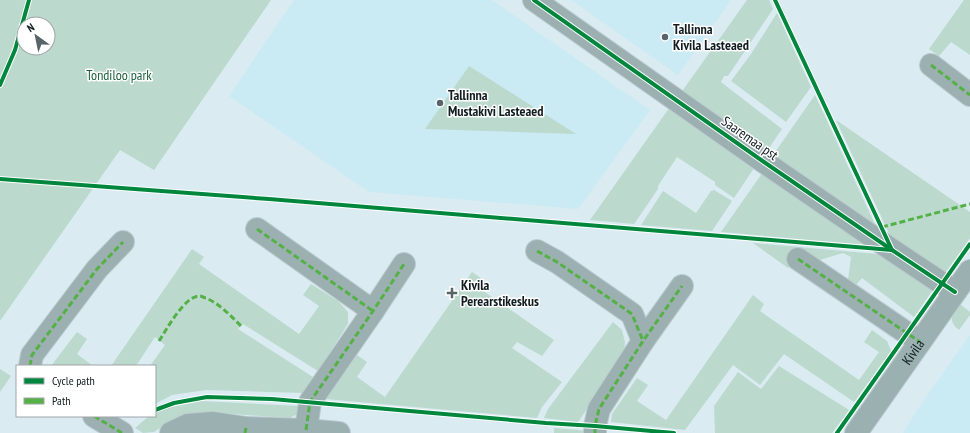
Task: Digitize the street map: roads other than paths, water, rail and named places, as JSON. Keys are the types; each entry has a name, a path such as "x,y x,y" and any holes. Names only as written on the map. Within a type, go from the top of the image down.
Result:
{"street":[{"name":"Saaremaa pst","path":"534,0 758,157 955,292"},
{"path":"931,65 970,95"},
{"path":"257,229 373,311"},
{"path":"30,365 32,355 97,269 123,242"},
{"path":"537,251 557,262 632,314 643,341"},
{"path":"798,259 920,342"},
{"path":"306,430 310,402 404,264"},
{"name":"Kivila","path":"856,433 970,271"},
{"path":"595,433 599,409 643,341 682,286"},
{"path":"96,417 122,433"},
{"path":"171,433 188,425 212,423 246,430 306,430 339,433"}],"place":[{"name":"Tallinna Kivila Lasteaed","path":"665,37"},
{"name":"Tallinna Mustakivi Lasteaed","path":"440,103"},
{"name":"Kivila Perearstikeskus","path":"452,293"}],"park label":[{"name":"Tondiloo park","path":"119,75"}]}
